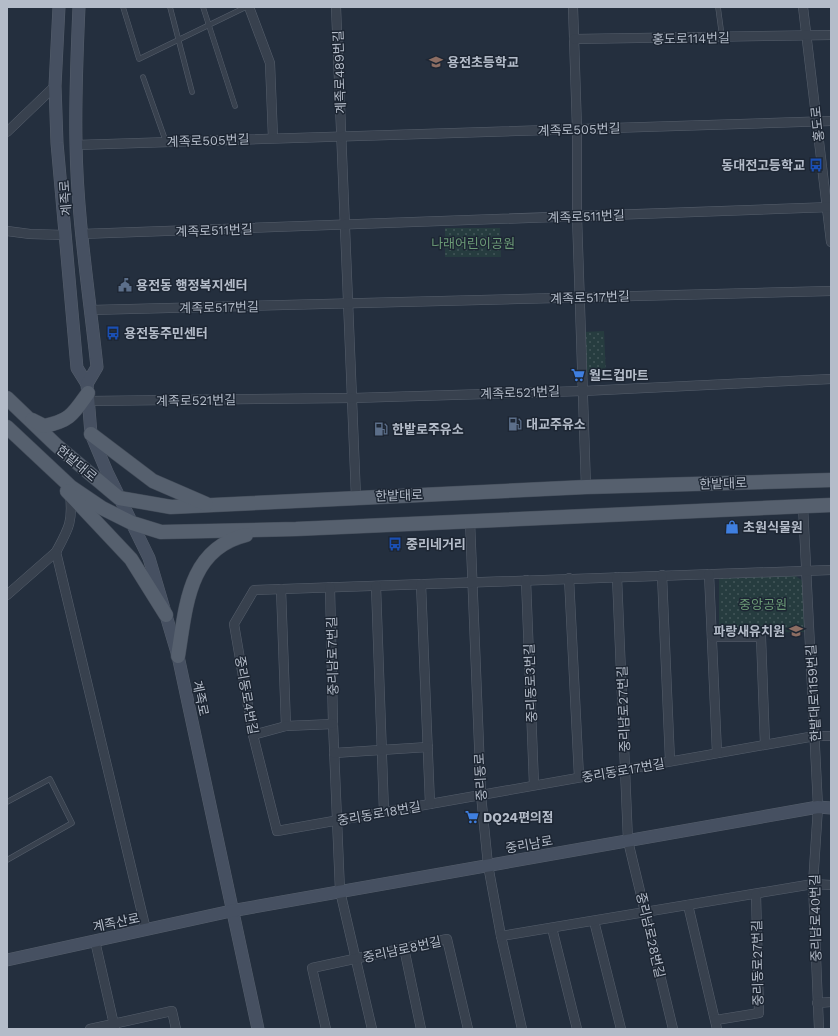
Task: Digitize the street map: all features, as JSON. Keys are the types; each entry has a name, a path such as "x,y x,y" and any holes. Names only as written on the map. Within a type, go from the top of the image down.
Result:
{"main road":[{"name":"계족로","path":"59,7 55,86 57,143 77,368 88,393 91,434 119,498 149,558 178,656 231,911 258,1029"},
{"name":"계족로","path":"79,7 76,73 76,144 81,234 97,366 88,393"},
{"path":"24,415 44,426 61,423 73,414 88,393"},
{"name":"한밭대로","path":"7,398 24,415 119,498 172,507 586,487 831,480"},
{"name":"한밭대로","path":"7,427 71,487 102,508 132,523 161,532 296,529 831,505"},
{"path":"91,434 154,481 208,505"},
{"path":"41,458 48,472 131,558 166,615"},
{"path":"178,656 187,596 197,572 215,549 234,538 256,532 296,529"},
{"name":"중리남로","path":"231,911 818,807 831,808"},
{"name":"계족산로","path":"7,960 231,911"}],"street":[{"path":"249,7 270,63 273,138"},
{"name":"계족로489번길","path":"336,7 341,136"},
{"path":"573,7 577,129 577,216 586,487"},
{"name":"홍도로","path":"803,7 816,121 829,207 831,242"},
{"name":"홍도로114번길","path":"574,39 831,36"},
{"path":"7,132 55,86"},
{"name":"계족로505번길","path":"76,144 831,121"},
{"path":"341,136 346,225 356,497"},
{"name":"계족로511번길","path":"81,234 829,207"},
{"path":"7,231 30,234 65,235"},
{"name":"계족로517번길","path":"90,310 831,291"},
{"name":"계족로521번길","path":"88,393 353,398 831,379"},
{"path":"7,595 56,552 71,522 72,512 70,494"},
{"name":"한밭대로1159번길","path":"803,506 818,807"},
{"name":"중리동로","path":"470,521 481,795 488,865 501,936 522,1029"},
{"path":"56,552 146,930"},
{"path":"473,582 831,570"},
{"path":"709,574 717,753"},
{"path":"662,575 670,761"},
{"name":"중리남로27번길","path":"617,577 628,840"},
{"path":"569,578 579,777"},
{"name":"중리동로3번길","path":"526,580 534,785"},
{"name":"중리동로4번길","path":"277,831 253,735 234,624 254,590 473,582"},
{"path":"421,584 430,804"},
{"path":"376,586 384,812"},
{"name":"중리남로7번길","path":"330,587 333,724 340,891"},
{"path":"281,589 286,726"},
{"path":"712,637 761,637 765,744"},
{"path":"253,735 286,726 333,724"},
{"name":"중리동로17번길","path":"481,795 765,744 815,736 831,736"},
{"path":"334,753 428,747"},
{"name":"중리동로18번길","path":"277,831 481,795"},
{"name":"중리남로40번길","path":"818,807 813,884 818,1029"},
{"name":"중리남로28번길","path":"628,840 673,1029"},
{"path":"501,936 813,884 831,885"},
{"name":"중리남로8번길","path":"340,891 372,1029"},
{"name":"중리동로27번길","path":"688,905 716,1025 759,1013 756,894"},
{"path":"594,921 621,1029"},
{"path":"552,928 577,1029"},
{"name":"중리남로8번길","path":"326,1029 312,968 447,939 468,1029"},
{"path":"95,941 114,1026"},
{"path":"404,948 421,1029"},
{"path":"817,1002 831,1002"},
{"path":"90,1029 114,1026 172,1011 176,1029"}],"lane":[{"path":"123,7 139,59 246,7"},
{"path":"170,7 192,92"},
{"path":"204,7 235,106"},
{"path":"718,7 722,37"},
{"path":"143,77 166,142"},
{"path":"7,802 50,779 72,823 7,860"}],"green space":[{"name":"나래어린이공원","path":"445,228 500,228 501,257 445,257"},
{"path":"604,331 606,376 586,376 584,332"},
{"name":"중앙공원","path":"794,575 806,583 806,632 719,633 719,576"}],"place":[{"name":"용전초등학교","path":"436,62"},
{"name":"동대전고등학교","path":"816,165"},
{"name":"용전동 행정복지센터","path":"125,285"},
{"name":"용전동주민센터","path":"113,333"},
{"name":"월드컵마트","path":"578,375"},
{"name":"대교주유소","path":"515,424"},
{"name":"한밭로주유소","path":"381,429"},
{"name":"초원식물원","path":"732,527"},
{"name":"중리네거리","path":"395,544"},
{"name":"파랑새유치원","path":"796,631"},
{"name":"DQ24편의점","path":"472,817"}]}
